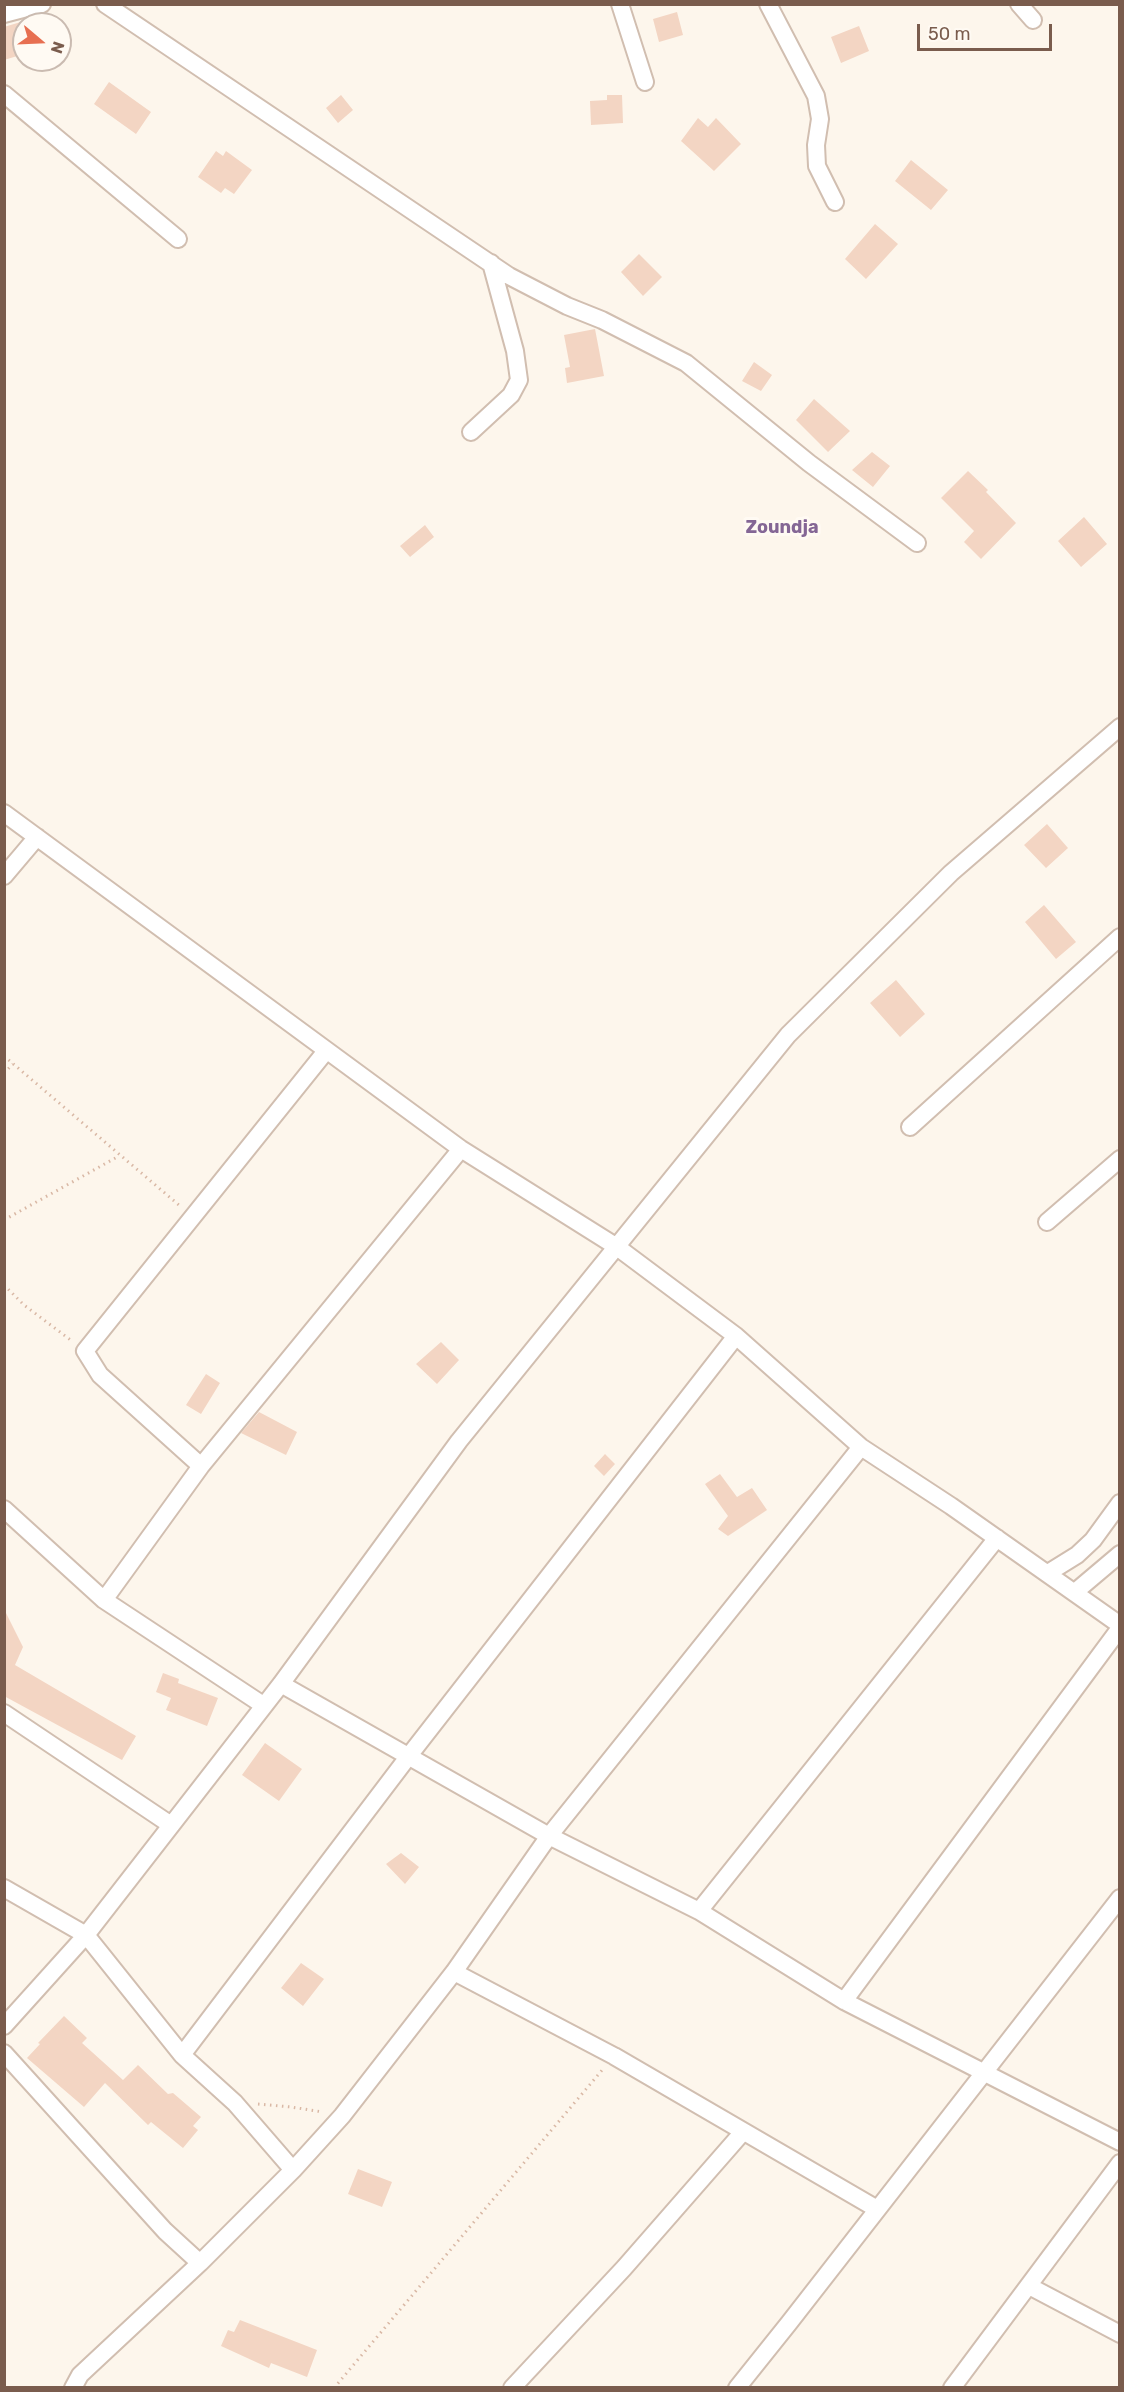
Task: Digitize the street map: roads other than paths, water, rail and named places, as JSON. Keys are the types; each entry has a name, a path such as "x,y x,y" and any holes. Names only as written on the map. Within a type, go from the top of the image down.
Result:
{"street":[{"path":"4,14 42,4"},
{"path":"105,4 509,276 686,363 809,463 917,543"},
{"path":"620,4 645,82"},
{"path":"768,4 816,96 820,119 816,145 817,166 836,202"},
{"path":"1019,4 1033,20"},
{"path":"4,94 178,238"},
{"path":"471,432 511,395 519,380 515,351 491,263"},
{"path":"4,2026 86,1935 281,1684 459,1441 788,1035 951,873 1119,727"},
{"path":"4,813 461,1149 617,1247 736,1336 861,1447 1048,1573 1119,1626 844,2001"},
{"path":"4,876 37,837"},
{"path":"910,1127 1119,937"},
{"path":"201,1466 100,1375 85,1351 326,1051"},
{"path":"104,1600 201,1466 461,1149"},
{"path":"1047,1222 1119,1159"},
{"path":"182,2055 408,1757 736,1336"},
{"path":"73,2388 80,2376 200,2263 293,2170 342,2116 454,1972 549,1836 861,1447"},
{"path":"1048,1573 1085,1547 1119,1503"},
{"path":"4,1509 104,1600 263,1705"},
{"path":"699,1911 997,1538"},
{"path":"1075,1592 1119,1554"},
{"path":"281,1684 549,1836 699,1911 844,2001 916,2040 985,2072 1119,2142"},
{"path":"4,1713 171,1825"},
{"path":"4,1888 86,1935 182,2055 235,2103 293,2170"},
{"path":"736,2388 789,2324 1119,1898"},
{"path":"454,1972 614,2056 742,2133 877,2209"},
{"path":"4,2053 165,2230 200,2263"},
{"path":"512,2388 624,2268 742,2133"},
{"path":"952,2388 1119,2163"},
{"path":"1029,2286 1119,2334"}],"district":[{"name":"Zoundja","path":"782,528"}]}
